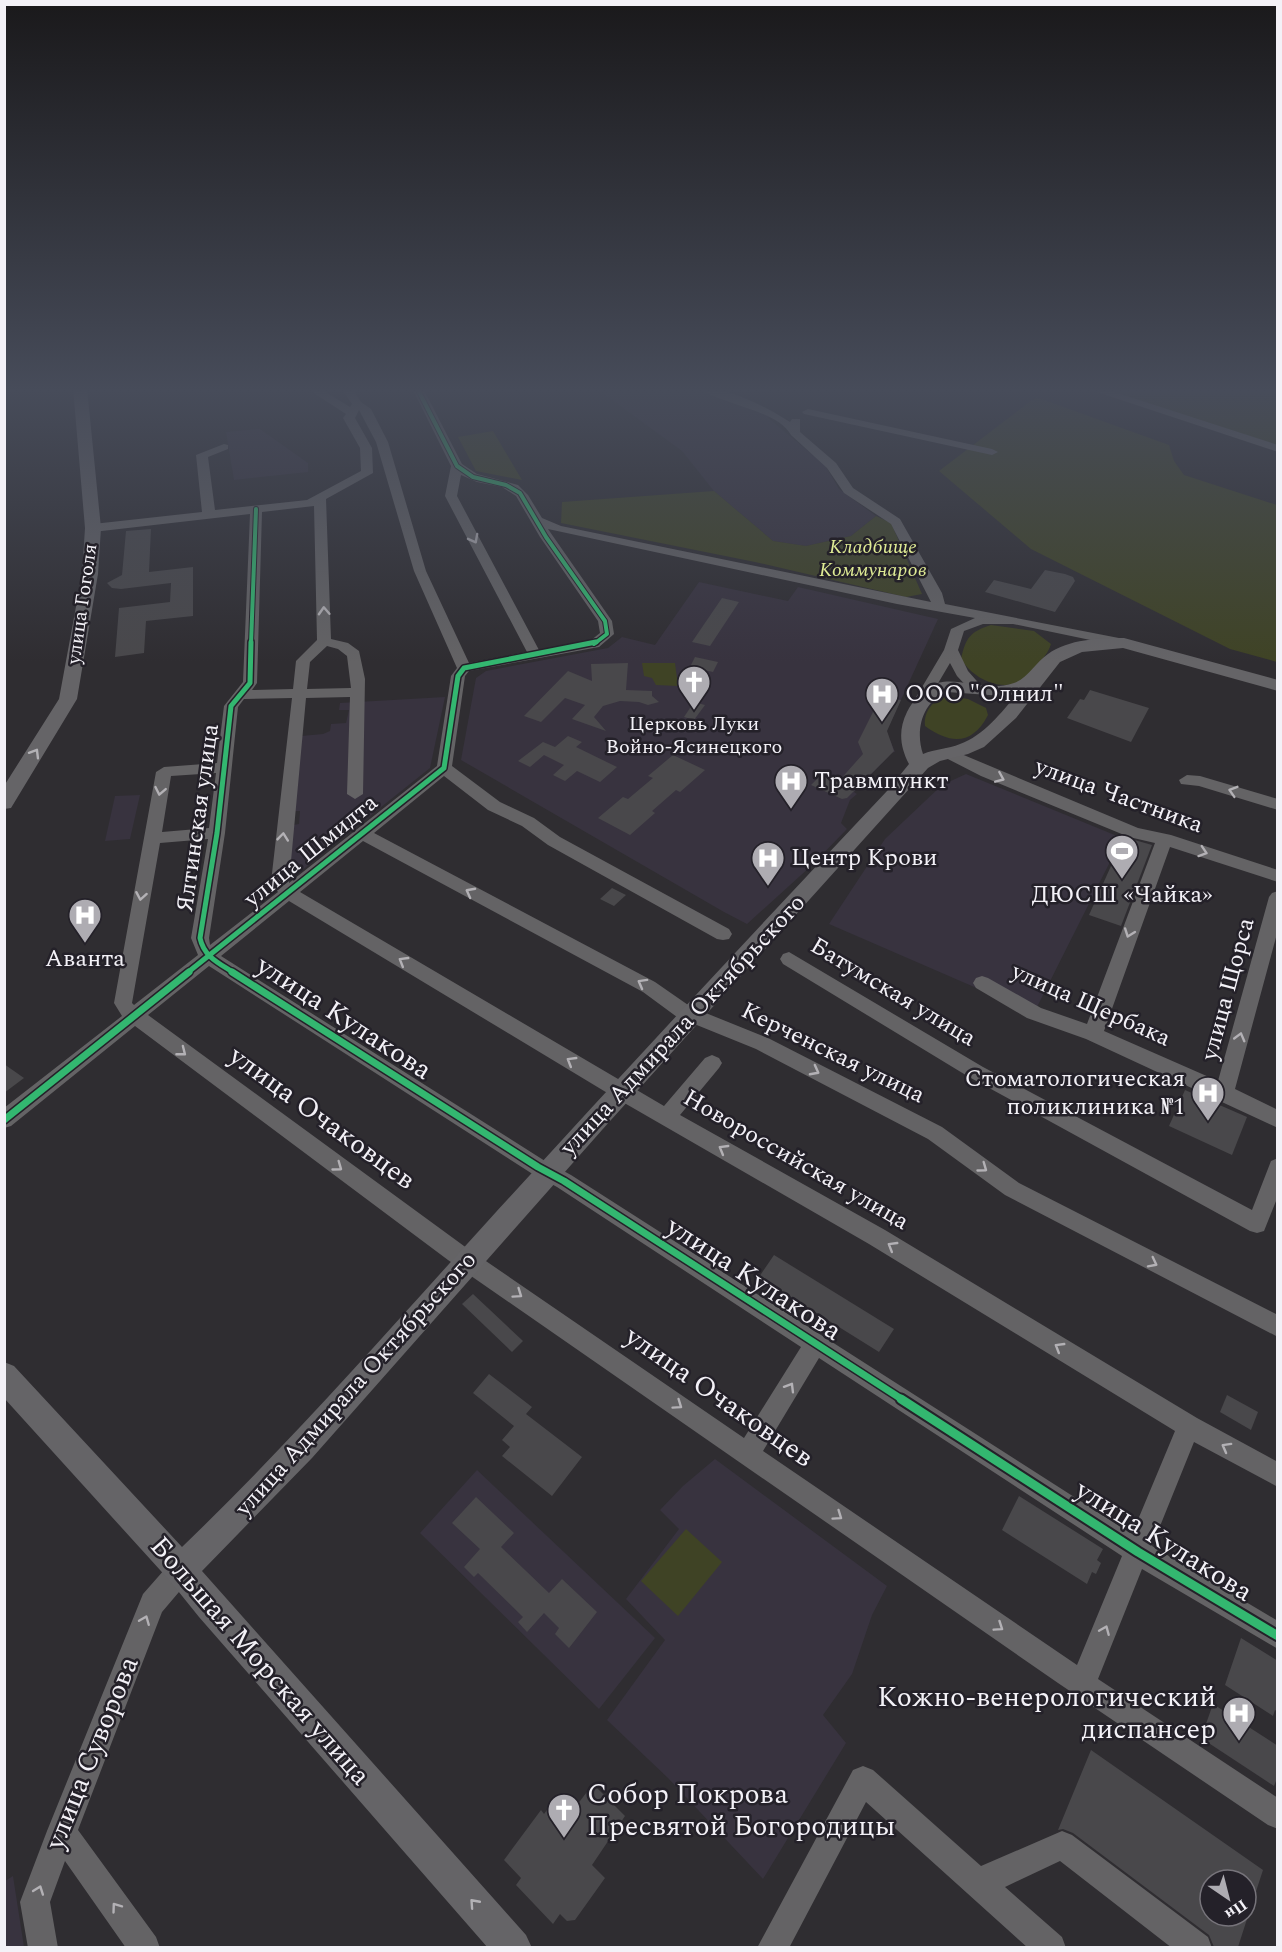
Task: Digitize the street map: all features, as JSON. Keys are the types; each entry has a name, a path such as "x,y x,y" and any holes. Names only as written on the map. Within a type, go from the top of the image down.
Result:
{"main road":[{"name":"улица Гоголя","path":"4,803 68,699 90,574 93,528 90,479"},
{"path":"919,765 910,748 913,720 922,699 942,688 959,686 992,691 1017,688 1028,682 1055,657 1078,647 1114,643 1278,686"},
{"path":"913,720 921,735 947,753 973,746 1021,701 1055,657"},
{"path":"976,688 998,704 1001,714 998,724"},
{"name":"улица Адмирала Октябрьского","path":"181,1570 220,1533 621,1091 894,796 919,765 947,753"},
{"name":"Большая Морская улица","path":"4,1376 181,1570 225,1623 513,1947"}],"street":[{"path":"205,479 209,515"},
{"path":"93,528 310,502 356,479"},
{"path":"393,479 420,571 464,668"},
{"path":"454,479 451,496 535,655"},
{"path":"475,479 512,487 520,494 546,537 605,621 607,634 594,644 464,668 458,675 444,768 494,806 528,822 554,841 723,934"},
{"path":"841,479 848,490 896,522 934,592 940,608 953,617 958,629 951,650 922,699"},
{"path":"287,892 279,882 303,660 324,641 320,499"},
{"name":"Ялтинская улица","path":"209,957 202,947 200,938 217,833 231,706 250,683 256,509"},
{"path":"535,520 558,529 940,608 1035,624 1114,643"},
{"path":"546,537 549,530 558,529"},
{"path":"958,629 981,620 1014,620"},
{"path":"1035,624 1052,635 1058,644 1055,657"},
{"path":"324,641 343,646 354,654 358,679 355,795"},
{"path":"951,650 962,673 976,688"},
{"path":"242,695 357,692"},
{"name":"улица Частника","path":"947,753 1135,832 1165,839 1278,876"},
{"path":"135,1016 123,1003 164,772 224,767"},
{"name":"улица Шмидта","path":"4,1120 444,768"},
{"path":"1187,780 1200,781 1278,805"},
{"path":"151,838 217,833"},
{"name":"Керченская улица","path":"361,833 649,987 691,1015 763,1044 935,1133 1012,1189 1278,1327"},
{"path":"1093,1034 1165,839"},
{"name":"Новороссийская улица","path":"287,892 621,1091 877,1237 1189,1426 1278,1475"},
{"name":"улица Щорса","path":"1224,1093 1278,897"},
{"name":"улица Кулакова","path":"209,957 1138,1551 1278,1636"},
{"name":"Батумская улица","path":"789,958 976,1072 1257,1224 1278,1167"},
{"name":"улица Щербака","path":"982,982 1035,1013 1093,1034 1278,1120"},
{"name":"улица Очаковцев","path":"135,1016 296,1137 469,1261 1082,1684 1278,1815"},
{"path":"666,1117 712,1063"},
{"path":"748,1455 815,1344"},
{"path":"1082,1684 1189,1426"},
{"name":"улица Суворова","path":"43,1947 35,1902 152,1603 181,1570"},
{"path":"772,1947 863,1780 1051,1947"},
{"path":"61,1831 145,1947"},
{"path":"977,1882 993,1877 1062,1845 1197,1947"}],"shaded area":[{"path":"704,479 833,479 839,489 876,516 851,536 806,546 773,541 714,491"},
{"path":"699,582 788,601 798,587 938,619 883,739 890,740 895,752 890,753 854,792 857,794 850,800 841,823 847,829 811,866 747,924 461,760 476,678 486,671 608,648 622,637 655,645"},
{"path":"445,697 430,768 301,871 287,874 293,825 299,824 300,811 292,811 301,736 323,734 330,731 331,724 346,723 349,710 339,710 340,703"},
{"path":"966,774 1122,838 1034,1013 829,924 885,839 942,785"},
{"path":"140,795 130,839 105,841 115,796"},
{"path":"715,1459 887,1586 872,1615 852,1674 823,1715 846,1743 763,1879 668,1778 607,1720 665,1640 626,1599 679,1529 660,1510 683,1486"},
{"path":"477,1470 655,1638 599,1709 420,1533"},
{"path":"13,1876 24,1947 5,1947 5,1881"}],"green space":[{"path":"949,479 1197,479 1277,505 1277,662 1230,649 1031,549"},
{"name":"Кладбище Коммунаров","path":"714,491 773,541 806,546 851,536 876,516 891,523 922,594 906,597 755,562 561,523 562,502"},
{"path":"991,625 1034,631 1051,644 1046,655 1026,677 1017,683 1001,685 985,680 971,671 961,659 970,636"},
{"path":"642,663 675,663 678,686 656,685 652,678 644,676"},
{"path":"948,696 968,699 986,708 988,715 982,725 968,737 952,739 925,726 930,706"},
{"path":"686,1529 722,1562 678,1616 641,1581"}],"building":[{"path":"151,529 149,572 193,567 193,616 146,621 144,653 115,657 119,608 170,602 171,583 121,589 112,588 107,583 122,575 126,531"},
{"path":"1045,570 1065,574 1073,577 1075,581 1055,612 985,592 994,580 1031,589"},
{"path":"722,598 739,602 710,646 692,642"},
{"path":"695,657 718,662 713,672 690,667"},
{"path":"628,663 626,690 652,691 652,696 659,702 648,705 620,701 603,706 594,717 606,731 572,719 585,705 565,698 541,722 524,716 568,671 592,681 591,664"},
{"path":"1090,690 1149,708 1131,742 1067,718 1080,699 1084,700"},
{"path":"881,696 901,700 887,731 894,751 847,798 842,799 811,785 821,775 838,782 863,754 858,742"},
{"name":"Церковь Луки Войно-Ясинецкого","path":"694,702 705,705 694,720 684,717"},
{"path":"568,736 582,742 576,747 617,767 600,782 577,771 565,781 553,775 564,765 544,755 530,767 518,761 543,742 555,747"},
{"path":"673,755 705,770 680,792 676,790 630,835 598,818 623,797 628,799 653,778 648,776"},
{"name":"ДЮСШ «Чайка»","path":"1124,837 1152,845 1121,926 1089,915"},
{"path":"612,888 626,895 614,906 600,899"},
{"path":"4,1064 24,1078 4,1093"},
{"name":"Стоматологическая поликлиника №1","path":"1185,1090 1247,1117 1232,1155 1169,1126"},
{"path":"774,1255 894,1329 879,1352 759,1277"},
{"path":"473,1294 523,1341 512,1352 462,1304"},
{"path":"489,1374 532,1407 526,1414 582,1457 552,1496 502,1456 510,1447 502,1440 514,1426 473,1393"},
{"path":"1227,1395 1258,1412 1251,1430 1220,1412"},
{"path":"1019,1496 1103,1549 1097,1560 1101,1563 1096,1574 1092,1572 1087,1584 1002,1530"},
{"path":"476,1497 514,1533 501,1547 549,1593 562,1579 597,1612 569,1648 555,1634 559,1628 544,1613 527,1632 518,1622 523,1617 478,1573 474,1577 464,1567 480,1549 452,1523"},
{"path":"1241,1638 1278,1661 1278,1712 1275,1710 1273,1716 1225,1685"},
{"name":"Кожно-венерологический диспансер","path":"1213,1704 1278,1746 1278,1776 1274,1786 1201,1738"},
{"path":"1091,1750 1263,1870 1258,1885 1258,1868 1198,1868 1198,1927 1073,1833 1063,1829 1058,1830"},
{"name":"Собор Покрова Пресвятой Богородицы","path":"593,1784 625,1816 592,1865 605,1878 575,1920 567,1921 560,1914 553,1924 516,1885 521,1878 504,1860 541,1810 544,1814 552,1803 567,1818"},
{"path":"1200,1928 1244,1928 1238,1947 1214,1947 1209,1935"}],"cycle path":[{"path":"4,1120 444,768 458,676 464,668 594,644 607,634 605,621 546,537 520,493 506,485 482,479"},
{"path":"256,509 250,683 231,706 217,833 200,938 202,947 209,957 538,1167 564,1181 1138,1552 1278,1636"}],"place":[{"name":"Церковь Луки Войно-Ясинецкого","path":"694,711"},
{"name":"ООО \"Олнил\"","path":"882,723"},
{"name":"Травмпункт","path":"791,810"},
{"name":"ДЮСШ «Чайка»","path":"1122,880"},
{"name":"Центр Крови","path":"768,887"},
{"name":"Аванта","path":"85,944"},
{"name":"Стоматологическая поликлиника №1","path":"1208,1122"},
{"name":"Кожно-венерологический диспансер","path":"1239,1742"},
{"name":"Собор Покрова Пресвятой Богородицы","path":"564,1839"}]}
